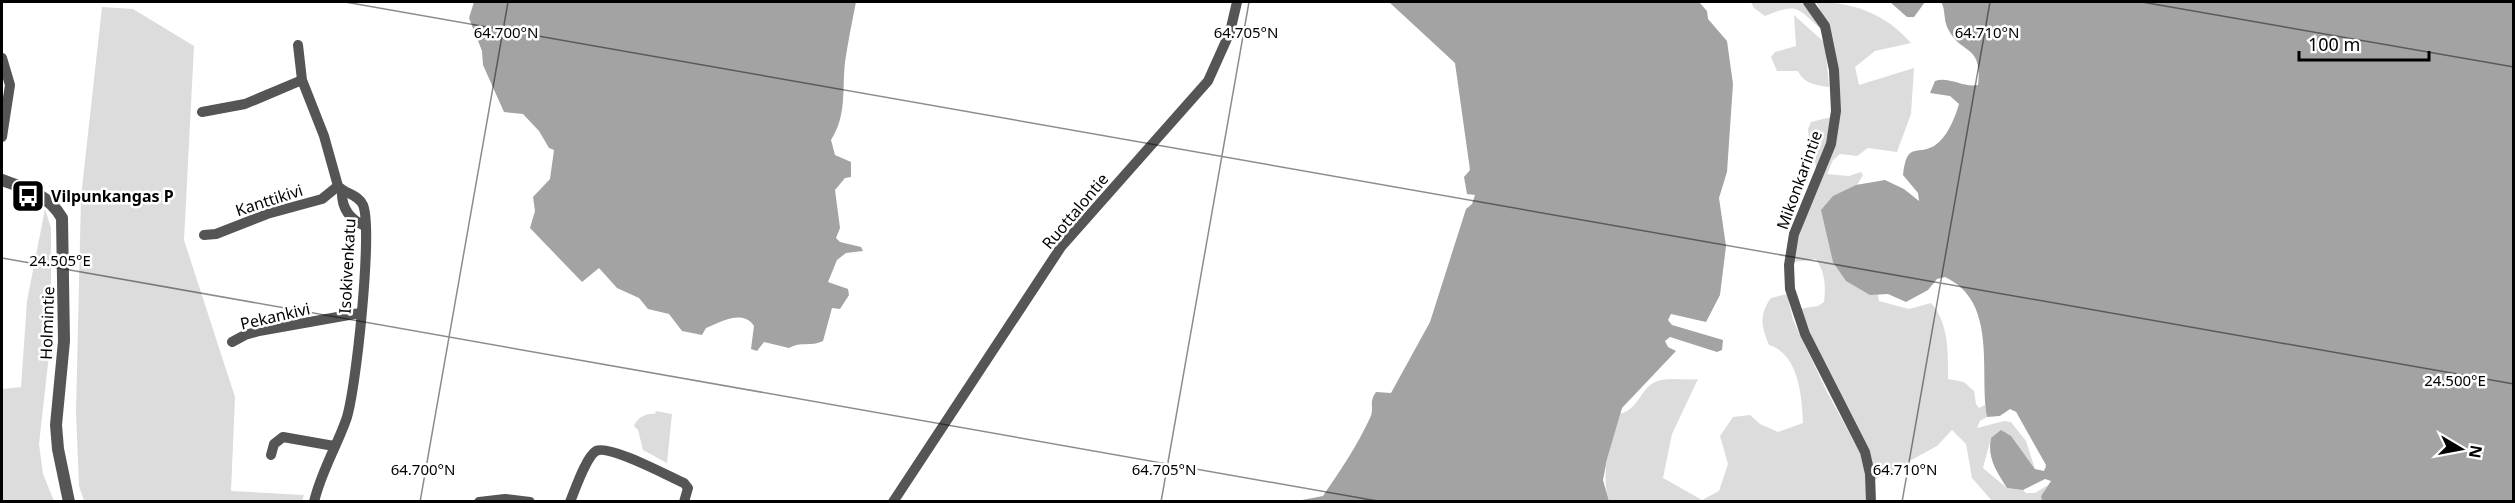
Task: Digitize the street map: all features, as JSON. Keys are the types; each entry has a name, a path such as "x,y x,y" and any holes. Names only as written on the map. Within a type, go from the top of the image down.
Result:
{"street":[{"name":"Ruottalontie","path":"893,501 1061,247 1208,81 1230,32 1237,2"},
{"name":"Mikonkarintie","path":"1808,2 1825,26 1834,70 1836,111 1831,144 1794,234 1789,265 1790,289 1805,334 1865,452 1870,474 1871,501"},
{"path":"298,45 303,80 324,136 342,199 349,215 365,226"},
{"path":"2,58 10,86 2,137"},
{"path":"202,112 245,104 303,80"},
{"name":"Holmintie","path":"2,180 43,196 54,204 62,218 64,341 56,425 58,449 69,501"},
{"name":"Isokivenkatu","path":"314,501 319,482 346,420 355,384 365,268 364,207 360,201 340,188"},
{"name":"Kanttikivi","path":"204,235 216,234 267,214 322,199 340,188"},
{"name":"Pekankivi","path":"232,342 245,334 360,313"},
{"path":"271,455 274,444 283,437 334,446"},
{"path":"570,501 594,453 602,449 687,485 684,501"},
{"path":"479,501 505,499 530,501"}],"shaded area":[{"path":"474,2 856,2 845,62 842,112 831,140 835,155 851,162 851,177 845,178 835,190 840,228 836,238 840,242 861,247 863,251 846,253 837,260 828,282 848,289 849,295 840,309 832,308 823,341 789,348 764,342 757,351 751,349 754,326 744,318 732,318 718,323 706,328 702,335 682,331 669,314 648,309 639,298 617,288 599,268 582,282 530,228 535,211 533,197 550,179 554,150 549,148 539,131 523,114 504,112 483,65 482,51 469,18"},
{"path":"1389,2 1699,2 1707,11 1708,19 1727,41 1733,84 1727,172 1719,198 1726,246 1720,295 1706,322 1671,314 1668,320 1672,325 1723,340 1722,350 1717,352 1670,337 1665,341 1668,347 1676,351 1622,408 1603,480 1609,501 1297,501 1323,496 1365,428 1376,392 1391,393 1430,322 1466,209 1472,204 1475,195 1467,194 1464,177 1470,170 1455,63"},
{"path":"1751,2 1802,2 1814,14 1823,31 1802,12 1785,9 1765,16 1754,8"},
{"path":"1816,2 1856,7 1880,17 1911,43 1875,51 1855,67 1859,85 1914,68 1911,114 1897,152 1868,148 1857,156 1840,154 1833,160 1827,174 1849,176 1861,172 1863,175 1857,185 1876,182 1875,295 1878,294 1879,301 1909,309 1931,303 1944,329 1948,379 1964,382 1974,391 1979,408 1985,405 1987,417 1980,421 1977,428 2004,421 2011,422 2026,441 2035,469 2023,453 1991,438 1983,468 2007,488 2023,490 2026,493 2035,493 2048,485 2041,496 2042,501 1992,501 1972,478 1966,444 1952,430 1937,446 1873,481 1848,417 1799,309 1818,306 1824,302 1824,279 1816,259 1794,262 1800,230 1833,148 1828,26"},
{"path":"1890,2 1925,2 1914,17 1907,17"},
{"path":"1941,2 2513,2 2513,501 2042,502 2041,496 2051,481 2045,479 2023,490 2007,488 1996,470 1990,451 1991,438 2001,430 2011,436 2035,469 2046,468 2016,412 2010,410 2000,416 1987,417 1983,339 1973,303 1962,288 1945,277 1937,279 1928,290 1906,302 1888,294 1870,295 1846,281 1833,262 1821,210 1833,196 1856,185 1885,180 1904,189 1919,201 1918,193 1903,175 1907,158 1913,152 1934,146 1943,138 1959,104 1950,96 1930,93 1935,81 1946,80 1978,85 1979,72 1974,56 1953,37 1948,29"},
{"path":"102,7 133,9 194,46 184,240 235,397 231,491 304,495 302,501 84,501 79,486 76,412 81,197"},
{"path":"1794,15 1825,43 1829,87 1807,81 1798,71 1777,71 1771,57 1775,52 1796,46"},
{"path":"1831,117 1827,145 1817,170 1808,129 1811,122"},
{"path":"45,209 51,228 51,337 39,444 43,474 54,501 2,501 2,389 21,387 27,301"},
{"path":"1787,294 1793,320 1827,392 1865,462 1867,501 1609,501 1606,489 1606,468 1620,414 1632,408 1655,382 1666,379 1698,379 1672,434 1663,478 1702,500 1719,491 1728,464 1720,436 1733,417 1750,415 1760,424 1778,432 1803,423 1800,389 1793,367 1787,357 1769,345 1762,321 1771,298"},
{"path":"656,411 672,414 667,463 643,450 638,430 634,426 640,418 648,414 655,414"}],"pier":[{"path":"2010,409 2016,412 2046,465 2044,471 2035,469 2034,463 2040,468 2043,466 2014,414 2011,413 2000,419 1984,419 2000,416"}],"place":[{"name":"Vilpunkangas P","path":"28,196"}]}
